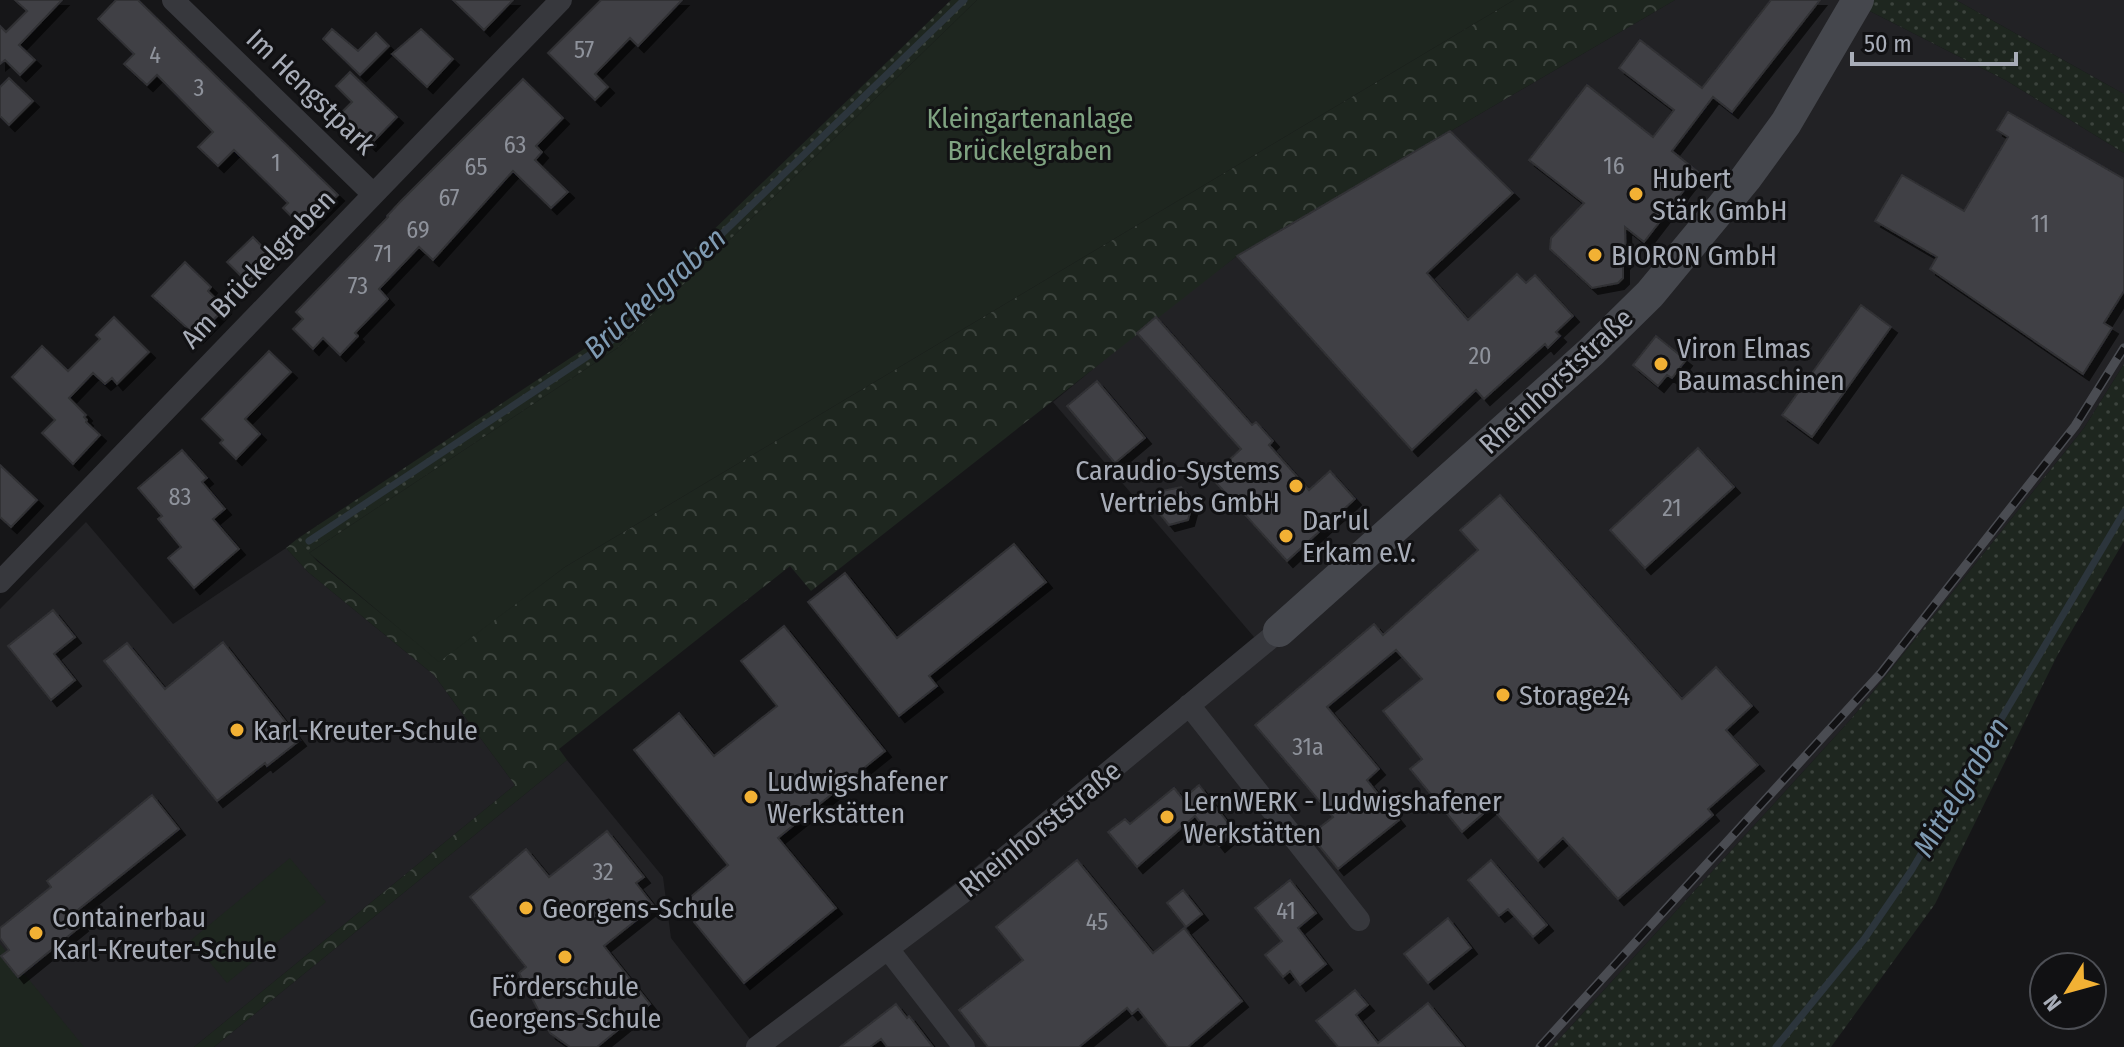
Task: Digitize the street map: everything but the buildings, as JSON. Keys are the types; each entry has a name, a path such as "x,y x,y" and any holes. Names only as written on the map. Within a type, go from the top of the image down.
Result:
{"street":[{"name":"Im Hengstpark","path":"173,0 372,193"},
{"name":"Am Brückelgraben","path":"2,576 561,0"},
{"name":"Rheinhorststraße","path":"757,1047 978,881 1279,631 1591,352 1650,294 1746,178 1778,134 1858,0"},
{"path":"1189,705 1359,920"},
{"path":"888,949 964,1047"}],"shaded area":[{"path":"1675,0 1848,0 2007,81 2124,153 2124,364 2084,428 1852,718 1552,1047 214,1047 567,760 663,877 671,938 750,1039 882,941 1047,810 1254,637 1053,402 1156,317 1237,256"},
{"path":"1956,0 2124,0 2124,94"},
{"name":"Karl-Kreuter-Schule","path":"86,522 173,624 286,548 308,572 434,675 515,785 194,1047 0,1047 0,609"}],"green space":[{"path":"951,0 977,0 619,347 309,553 297,539 605,335"},
{"name":"Kleingartenanlage Brückelgraben","path":"977,0 1514,0 565,567 439,662 309,553 619,347"},
{"path":"1514,0 1675,0 1237,256 811,591 790,566 559,749 567,760 214,1047 194,1047 515,785 434,675 308,572 286,548 297,539 317,561 439,661 565,567"},
{"path":"1848,0 1956,0 2124,94 2124,153 2007,81"},
{"path":"2124,364 2124,541 2057,656 1935,904 1831,1047 1552,1047 1852,718 2084,428"},
{"path":"290,858 326,902 227,983 191,940"},
{"path":"0,944 84,1047 0,1047"}],"waterway":[{"name":"Brückelgraben","path":"309,541 612,340 964,0"},
{"name":"Mittelgraben","path":"1776,1047 1865,938 1911,871 2124,512"}],"railway":[{"path":"1540,1047 1881,673 2075,426 2124,348"}],"place":[{"name":"Hubert Stärk GmbH","path":"1636,194"},
{"name":"BIORON GmbH","path":"1595,255"},
{"name":"Viron Elmas Baumaschinen","path":"1661,364"},
{"name":"Caraudio-Systems Vertriebs GmbH","path":"1296,486"},
{"name":"Dar'ul Erkam e.V.","path":"1286,536"},
{"name":"Storage24","path":"1503,695"},
{"name":"Karl-Kreuter-Schule","path":"237,730"},
{"name":"Ludwigshafener Werkstätten","path":"751,797"},
{"name":"LernWERK - Ludwigshafener Werkstätten","path":"1167,817"},
{"name":"Georgens-Schule","path":"526,908"},
{"name":"Containerbau Karl-Kreuter-Schule","path":"36,933"},
{"name":"Förderschule Georgens-Schule","path":"565,957"}]}
